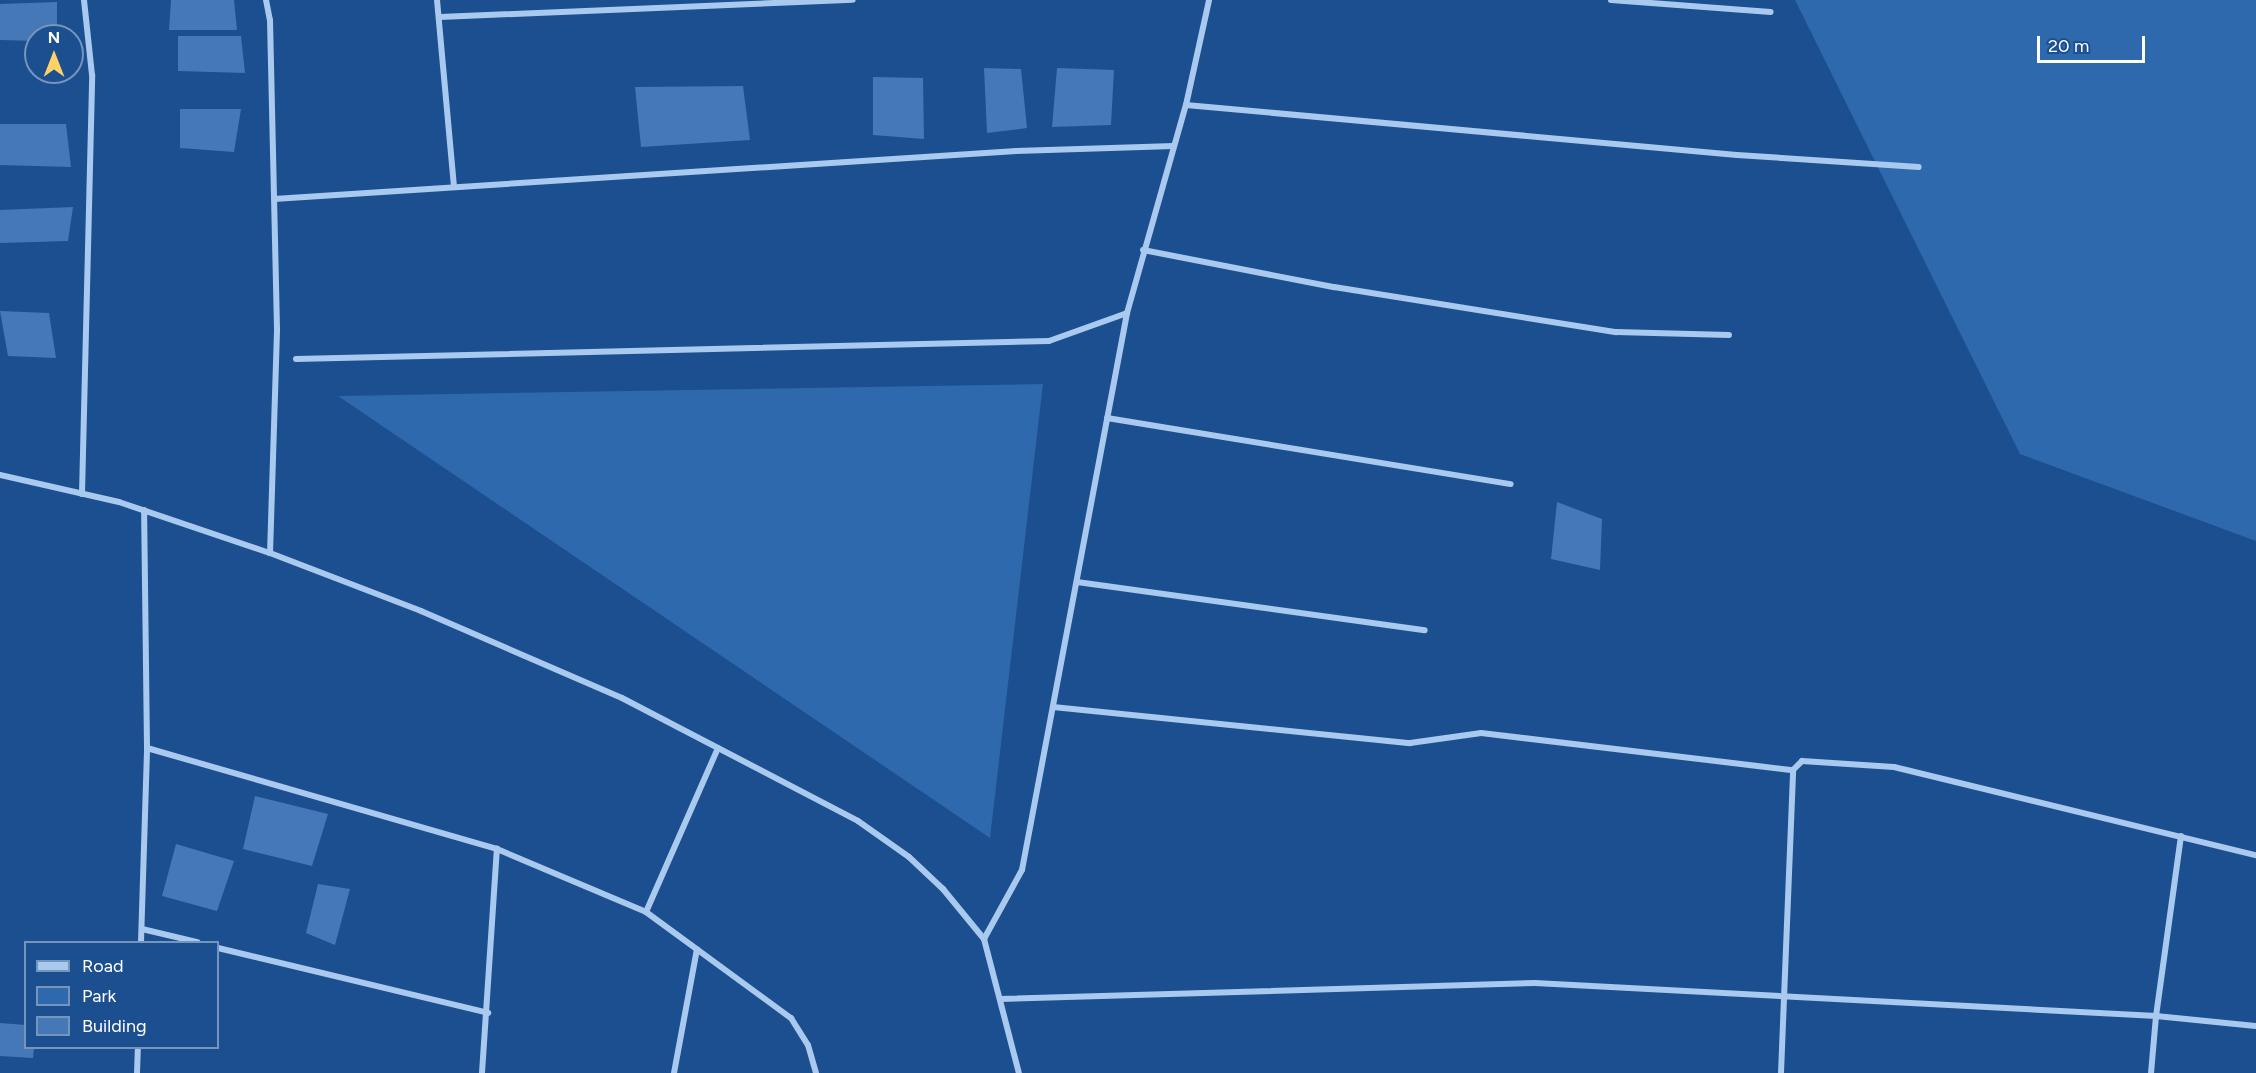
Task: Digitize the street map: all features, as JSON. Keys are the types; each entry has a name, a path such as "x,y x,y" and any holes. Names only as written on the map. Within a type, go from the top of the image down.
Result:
{"street":[{"path":"82,494 92,75 84,0"},
{"path":"266,0 270,20 276,332 270,553"},
{"path":"437,0 454,186"},
{"path":"440,17 854,0"},
{"path":"984,939 1022,870 1127,313 1186,105 1209,0"},
{"path":"1611,0 1771,12"},
{"path":"1186,105 1737,155 1919,167"},
{"path":"274,199 1016,151 1174,146"},
{"path":"1143,250 1335,287 1616,332 1729,335"},
{"path":"297,359 1049,341 1127,313"},
{"path":"1107,418 1511,484"},
{"path":"0,475 144,510 270,553 422,611 612,693 858,821 909,857 943,889 984,939 1019,1073"},
{"path":"141,941 147,748 144,510"},
{"path":"1077,582 1425,630"},
{"path":"1053,706 1410,743 1481,733 1793,770"},
{"path":"147,748 497,849 646,912 791,1018 808,1045 816,1073"},
{"path":"646,912 718,748"},
{"path":"1781,1073 1781,998 1793,770 1802,761 1894,767 2256,855"},
{"path":"2151,1073 2156,1016 2181,836"},
{"path":"482,1073 488,1013 497,849"},
{"path":"142,929 193,941"},
{"path":"219,948 488,1013"},
{"path":"674,1073 697,949"},
{"path":"1000,999 1535,983 1781,998 2156,1016 2256,1026"},
{"path":"137,1073 138,1049"}],"green space":[{"path":"1795,0 2256,0 2256,541 2020,454"},
{"path":"1043,384 990,838 338,396"}],"building":[{"path":"171,0 234,0 237,30 169,30"},
{"path":"57,2 57,24 24,24 24,41 0,40 0,4"},
{"path":"178,36 241,36 245,73 178,71"},
{"path":"984,68 1021,69 1027,128 987,133"},
{"path":"1057,68 1114,70 1111,125 1052,127"},
{"path":"873,77 923,78 924,139 873,135"},
{"path":"743,86 750,140 641,147 635,87"},
{"path":"180,109 241,109 234,152 180,148"},
{"path":"0,124 66,124 71,167 0,165"},
{"path":"73,207 68,241 0,243 0,210"},
{"path":"0,311 49,313 56,358 8,356"},
{"path":"1557,502 1602,519 1600,570 1551,559"},
{"path":"255,796 328,814 312,866 243,849"},
{"path":"176,844 234,861 217,911 162,896"},
{"path":"318,884 350,889 335,945 306,933"},
{"path":"0,1023 24,1025 24,1049 34,1049 33,1058 0,1056"}]}
